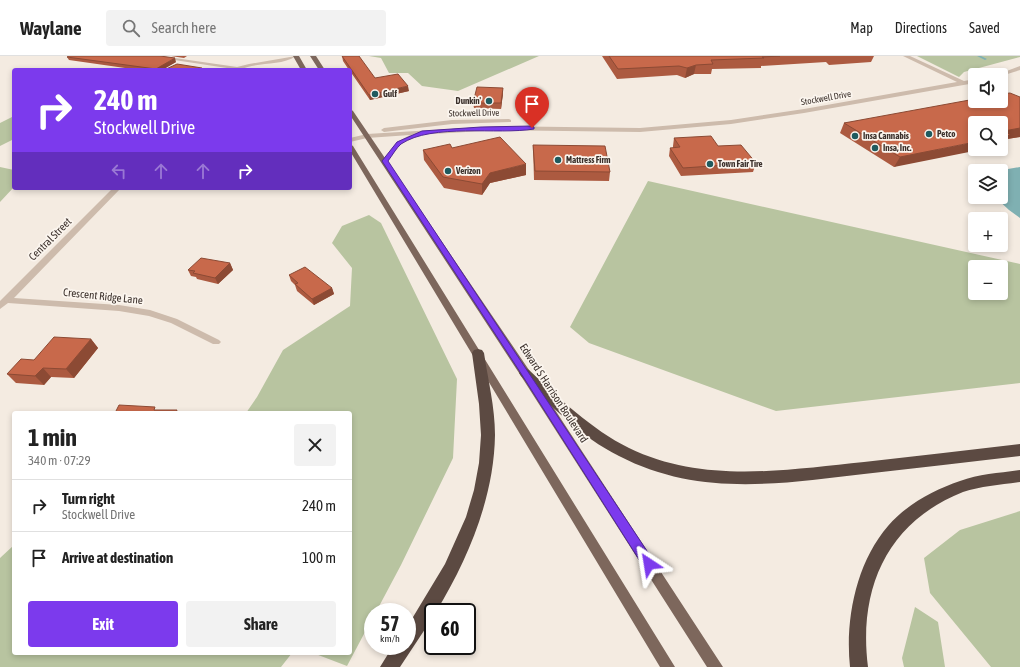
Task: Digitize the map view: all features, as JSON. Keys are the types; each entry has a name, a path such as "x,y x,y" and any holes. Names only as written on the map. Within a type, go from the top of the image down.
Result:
{"highway":[{"path":"416,629 433,604 458,555 469,528 482,480 488,435 478,353"},
{"path":"525,373 571,417 596,436 625,452 648,462 695,475 718,479 769,478 1020,450"},
{"path":"859,667 859,618 870,569 883,543 907,517 941,496 962,487 1020,476"},
{"path":"389,667 398,655"}],"main road":[{"path":"295,56 303,68"},
{"path":"313,56 321,68"},
{"name":"Edward S Harrison Boulevard","path":"352,114 385,161 525,373 716,667"},
{"path":"352,149 478,353 668,667"}],"street":[{"path":"152,56 230,68"},
{"path":"238,68 242,63 264,56"},
{"path":"242,68 283,60 295,56"},
{"path":"906,56 963,83"},
{"path":"1008,72 1020,68"},
{"name":"Stockwell Drive","path":"367,136 499,128 640,130 679,125 754,119 968,82"},
{"name":"Stockwell Drive","path":"352,140 390,128 416,125 470,121 520,121"},
{"name":"Stockwell Drive","path":"564,122 679,125"},
{"name":"Stockwell Drive","path":"385,161 399,144 422,133"},
{"name":"Central Street","path":"3,303 115,190"},
{"name":"Crescent Ridge Lane","path":"3,303 119,308 150,313 174,321 216,342"}],"green space":[{"path":"369,56 539,56 458,91 422,86 408,73 389,73 381,58"},
{"path":"917,56 1020,56 979,68 968,68 968,71 964,72 959,77"},
{"path":"12,117 12,140 0,146 0,123"},
{"path":"0,167 12,170 12,189 0,202"},
{"path":"648,181 1002,260 968,260 968,300 1008,300 1008,261 1020,264 1020,383 776,411 589,343 570,327"},
{"path":"369,215 381,223 457,379 453,458 381,603 364,603 364,634 347,666 318,655 352,655 352,411 247,411 257,397 283,350 350,306 352,268 332,243 342,226"},
{"path":"1020,511 1020,667 991,667 930,593 924,558 960,530"},
{"path":"12,547 12,655 290,655 281,667 0,667 0,558"},
{"path":"915,607 938,622 945,667 904,667 902,658"}],"water":[{"path":"1020,167 1020,218 1003,204 1008,204 1008,169"}],"building":[{"path":"160,56 175,58 158,68 149,68 67,57"},
{"path":"342,56 359,56 375,78 398,74 408,86 369,95 352,70 352,68 350,68"},
{"path":"609,56 780,56 711,60 713,64 696,65 687,68 679,66 618,69"},
{"path":"177,64 202,68 168,68"},
{"name":"Dunkin'","path":"477,87 503,88 501,103 473,103"},
{"path":"1008,93 1020,97 1020,128 1008,130 1008,116 968,116 968,143 900,157 844,123 968,100 968,108 1008,108"},
{"name":"Town Fair Tire","path":"711,136 718,146 741,145 756,163 683,168 670,148 680,147 674,138"},
{"path":"500,137 526,164 490,173 482,184 443,177 423,150 450,144 452,148"},
{"path":"533,145 605,146 610,172 535,171"},
{"path":"201,258 230,263 215,278 193,273 195,271 188,270"},
{"path":"305,267 332,288 312,299 295,284 298,283 289,275"},
{"path":"54,337 91,339 66,369 43,368 35,376 7,374 21,359 34,360"},
{"path":"119,405 155,407 154,410 177,410 177,411 116,411"}],"waterway":[{"path":"978,56 986,59"}],"place":[{"name":"Gulf","path":"375,94"},
{"name":"Dunkin'","path":"489,101"},
{"name":"Petco","path":"929,134"},
{"name":"Insa Cannabis","path":"855,136"},
{"name":"Insa, Inc.","path":"875,148"},
{"name":"Mattress Firm","path":"558,160"},
{"name":"Town Fair Tire","path":"710,164"},
{"name":"Verizon","path":"448,171"}],"route":[{"path":"532,128 481,128 422,133 410,137 395,147 385,161 649,564"}]}
